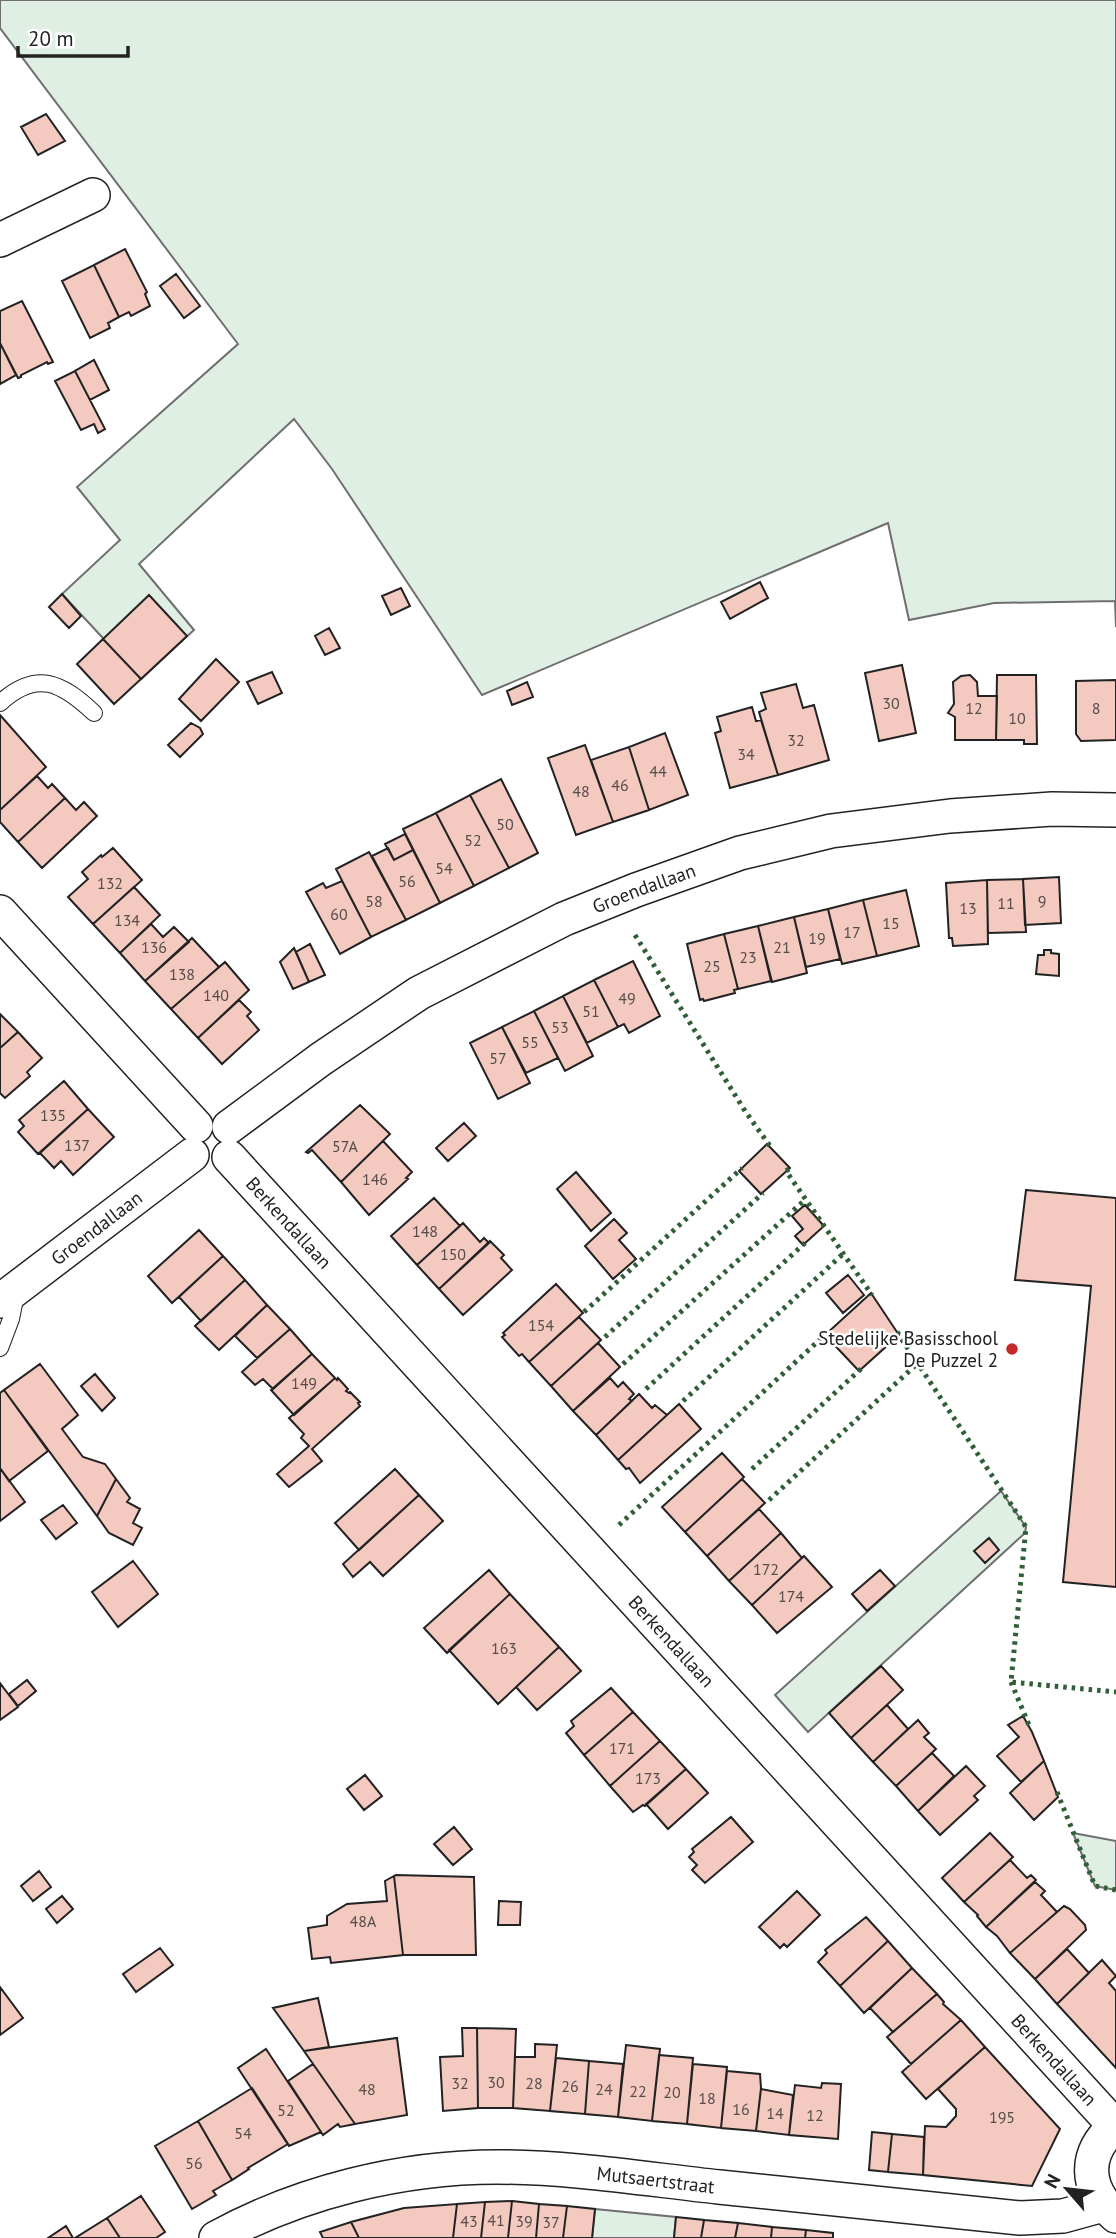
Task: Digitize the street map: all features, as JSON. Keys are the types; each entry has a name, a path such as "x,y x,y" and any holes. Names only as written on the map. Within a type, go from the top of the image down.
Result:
{"street":[{"path":"0,240 93,195"},
{"name":"Groendallaan","path":"229,1142 321,1059 385,1014 419,993 564,919 636,890 740,853 831,831 950,816 1052,809 1116,810"},
{"path":"0,912 194,1141 204,1120 211,1119 218,1120 229,1142"},
{"name":"Groendallaan","path":"9,1294 194,1141"},
{"name":"Berkendallaan","path":"229,1142 1116,2126"},
{"path":"1110,2211 1094,2189 1091,2169 1094,2153 1102,2138 1116,2126"},
{"name":"Mutsaertstraat","path":"216,2238 317,2195 437,2170 498,2167 555,2170 1020,2218 1110,2211"}],"lane":[{"path":"0,704 10,694 25,686 42,683 59,686 74,694 94,713"},
{"path":"0,1348 11,1319 9,1294"}],"green space":[{"path":"0,0 1116,0 1116,627 1115,601 994,603 909,620 888,523 482,695 332,469 294,419 139,564 194,630 141,679 62,594 120,540 77,487 238,344 0,28"},
{"path":"1001,1491 1026,1527 1025,1533 808,1732 775,1695"},
{"path":"1073,1833 1116,1841 1116,1890 1095,1886"},
{"path":"595,2209 676,2217 674,2238 592,2238"}],"building":[{"path":"46,114 65,141 38,155 21,127"},
{"path":"125,249 147,292 145,294 150,306 131,316 129,312 119,317 94,265"},
{"path":"94,265 119,317 108,323 110,328 90,338 62,281"},
{"path":"176,274 200,306 184,318 160,286"},
{"path":"22,301 53,362 47,362 18,378 0,343 0,311"},
{"path":"0,343 16,375 0,384"},
{"path":"94,360 109,390 90,400 75,371"},
{"path":"75,371 105,429 98,433 94,424 81,430 55,381"},
{"path":"760,582 768,598 730,619 721,602"},
{"path":"401,588 410,606 391,615 382,596"},
{"path":"62,594 81,616 69,628 49,607"},
{"path":"149,595 187,636 141,679 103,639"},
{"path":"329,628 340,648 325,655 315,636"},
{"path":"103,639 141,679 114,704 77,664"},
{"path":"216,659 239,682 201,721 179,699"},
{"path":"902,665 916,733 879,741 865,673"},
{"path":"272,672 282,693 258,704 247,682"},
{"path":"970,675 977,682 978,696 997,696 996,740 955,740 955,717 948,713 954,704 953,682 961,676"},
{"path":"997,675 1036,675 1037,744 1024,744 1024,740 996,740"},
{"path":"1116,680 1116,740 1081,741 1076,734 1076,681"},
{"path":"527,682 533,697 512,705 507,691"},
{"path":"796,684 803,708 814,705 829,760 778,775 759,712 766,709 761,693"},
{"path":"752,707 756,721 761,720 778,775 730,788 715,733 721,731 717,717"},
{"path":"0,715 46,767 0,810"},
{"path":"191,723 200,728 203,734 180,757 168,745"},
{"path":"665,733 688,795 649,810 629,747"},
{"path":"585,745 613,822 576,835 548,758"},
{"path":"629,747 649,810 613,822 591,760"},
{"path":"37,776 48,788 52,784 65,798 18,842 0,822 0,810"},
{"path":"501,779 538,853 509,868 470,795"},
{"path":"470,795 509,868 474,886 436,813"},
{"path":"65,798 76,810 84,802 97,816 42,868 18,842"},
{"path":"436,813 474,886 440,903 403,829"},
{"path":"405,834 413,850 394,860 385,844"},
{"path":"113,848 142,880 93,924 68,897 88,879 82,872"},
{"path":"388,848 394,860 413,850 440,903 406,920 372,856"},
{"path":"369,852 406,920 371,937 336,869"},
{"path":"1059,877 1061,923 1025,925 1023,879"},
{"path":"1023,879 1026,932 988,933 987,880"},
{"path":"987,880 988,944 953,946 952,938 949,938 946,883"},
{"path":"342,881 371,937 340,954 306,892 323,883 326,888"},
{"path":"134,887 160,915 120,953 93,924"},
{"path":"906,890 919,946 877,956 863,900"},
{"path":"863,900 877,956 842,964 828,909"},
{"path":"828,909 840,959 806,967 794,917"},
{"path":"794,917 807,973 772,982 758,926"},
{"path":"151,924 163,937 174,927 189,942 145,981 120,953"},
{"path":"758,926 771,981 738,989 724,934"},
{"path":"724,934 738,989 734,990 735,993 700,1000 687,944"},
{"path":"192,938 219,967 171,1009 145,981"},
{"path":"310,944 325,975 309,982 296,952"},
{"path":"294,948 309,982 293,989 280,962"},
{"path":"1044,950 1059,954 1059,976 1036,974 1038,955 1044,955"},
{"path":"633,961 660,1016 629,1033 624,1024 618,1027 594,980"},
{"path":"225,962 249,990 198,1038 171,1009"},
{"path":"594,980 618,1027 587,1043 563,996"},
{"path":"563,996 593,1056 565,1071 534,1011"},
{"path":"239,1000 251,1012 247,1016 259,1030 222,1064 198,1038"},
{"path":"534,1011 558,1058 526,1073 502,1027"},
{"path":"0,1014 18,1032 0,1048"},
{"path":"502,1027 530,1083 498,1099 470,1043"},
{"path":"18,1032 42,1058 27,1072 30,1076 5,1098 0,1093 0,1048"},
{"path":"64,1081 88,1109 38,1154 18,1132 24,1126 19,1120"},
{"path":"360,1105 390,1134 341,1182 312,1150 306,1152"},
{"path":"88,1109 114,1137 73,1175 61,1161 54,1168 40,1153"},
{"path":"464,1123 476,1136 448,1161 436,1148"},
{"path":"383,1141 412,1172 406,1178 408,1179 369,1215 341,1182"},
{"path":"767,1144 790,1168 761,1194 739,1171"},
{"path":"576,1172 611,1213 591,1231 557,1189"},
{"path":"1026,1190 1116,1198 1116,1587 1063,1582 1091,1286 1015,1280"},
{"path":"434,1198 460,1226 417,1265 391,1236"},
{"path":"805,1205 824,1226 803,1245 795,1236 803,1229 792,1216"},
{"path":"614,1219 627,1233 619,1240 636,1259 613,1279 585,1246"},
{"path":"463,1223 480,1242 484,1238 489,1243 439,1289 417,1265"},
{"path":"199,1230 223,1256 172,1303 148,1276"},
{"path":"490,1241 504,1255 501,1258 512,1270 463,1315 439,1289"},
{"path":"223,1256 245,1280 201,1321 179,1297"},
{"path":"848,1275 864,1295 843,1313 826,1293"},
{"path":"245,1280 267,1305 219,1350 195,1326"},
{"path":"556,1284 583,1313 529,1362 522,1354 519,1356 502,1337 505,1335 503,1333"},
{"path":"871,1293 899,1335 859,1371 825,1335"},
{"path":"267,1305 290,1329 257,1358 235,1336"},
{"path":"579,1317 601,1340 551,1386 529,1362"},
{"path":"290,1329 312,1354 273,1389 263,1379 255,1385 242,1372"},
{"path":"598,1343 620,1367 573,1411 551,1386"},
{"path":"312,1354 335,1378 294,1415 271,1390"},
{"path":"40,1364 78,1415 62,1429 83,1457 105,1464 116,1479 97,1516 4,1390"},
{"path":"95,1374 115,1398 102,1411 81,1386"},
{"path":"335,1378 360,1402 360,1406 312,1449 322,1461 289,1487 277,1474 309,1446 301,1438 304,1434 289,1418"},
{"path":"610,1378 618,1387 623,1382 634,1394 629,1399 632,1401 596,1435 573,1411"},
{"path":"4,1390 48,1451 9,1481 0,1468 0,1393"},
{"path":"639,1394 652,1408 655,1405 667,1415 618,1460 596,1435"},
{"path":"679,1404 701,1429 640,1483 629,1468 626,1469 618,1460"},
{"path":"722,1453 744,1477 685,1532 662,1507"},
{"path":"0,1468 25,1502 0,1521"},
{"path":"395,1469 419,1495 359,1550 335,1523"},
{"path":"116,1479 130,1498 127,1502 140,1509 133,1523 142,1528 133,1545 109,1533 97,1516"},
{"path":"742,1479 765,1503 707,1556 685,1532"},
{"path":"419,1495 443,1521 383,1576 370,1562 353,1577 343,1564"},
{"path":"63,1505 77,1523 56,1539 41,1520"},
{"path":"759,1509 781,1533 729,1581 707,1556"},
{"path":"781,1533 802,1558 752,1605 729,1581"},
{"path":"989,1538 999,1550 985,1563 974,1551"},
{"path":"804,1556 832,1587 777,1633 752,1605"},
{"path":"133,1561 158,1594 118,1627 92,1592"},
{"path":"489,1570 510,1594 447,1653 424,1628"},
{"path":"880,1570 895,1586 867,1611 852,1594"},
{"path":"510,1594 559,1647 498,1704 449,1650"},
{"path":"559,1647 581,1671 537,1710 516,1687"},
{"path":"881,1666 903,1690 851,1738 829,1713"},
{"path":"27,1680 36,1691 18,1706 9,1694"},
{"path":"0,1683 18,1707 0,1720"},
{"path":"611,1688 633,1712 584,1755 566,1733 574,1726 571,1721"},
{"path":"887,1705 908,1729 873,1762 851,1738"},
{"path":"633,1712 660,1741 610,1786 584,1755"},
{"path":"1023,1716 1044,1761 1021,1782 997,1756 1019,1737 1008,1725"},
{"path":"918,1720 929,1733 924,1737 936,1749 896,1786 873,1762"},
{"path":"660,1741 686,1769 645,1806 633,1812 610,1786"},
{"path":"932,1753 954,1776 918,1811 896,1786"},
{"path":"1044,1761 1058,1797 1034,1820 1010,1793"},
{"path":"966,1766 985,1786 974,1796 978,1800 940,1835 918,1811"},
{"path":"686,1769 708,1793 668,1829 646,1804"},
{"path":"365,1775 382,1796 364,1810 347,1789"},
{"path":"731,1817 753,1842 705,1883 692,1870 697,1865 689,1857 694,1852 692,1849"},
{"path":"454,1827 472,1849 453,1865 434,1844"},
{"path":"990,1833 1013,1857 964,1902 942,1878"},
{"path":"1010,1860 1027,1878 1031,1875 1036,1880 986,1927 964,1902"},
{"path":"39,1871 51,1887 33,1901 21,1886"},
{"path":"396,1875 474,1877 476,1955 403,1955"},
{"path":"394,1876 403,1955 331,1963 330,1957 312,1959 308,1928 327,1925 327,1916 347,1904 387,1901 385,1881"},
{"path":"1035,1882 1045,1891 1041,1895 1057,1912 1010,1953 986,1927"},
{"path":"797,1891 820,1915 787,1947 784,1944 780,1948 759,1927"},
{"path":"62,1896 73,1909 57,1923 46,1909"},
{"path":"499,1901 521,1902 520,1925 498,1925"},
{"path":"1064,1906 1085,1925 1086,1930 1035,1979 1010,1953"},
{"path":"866,1917 888,1941 840,1986 818,1962 827,1953 825,1950"},
{"path":"888,1941 912,1968 864,2013 840,1986"},
{"path":"160,1948 173,1965 136,1992 123,1974"},
{"path":"1067,1949 1089,1973 1057,2004 1035,1979"},
{"path":"1102,1960 1116,1976 1109,1983 1116,1991 1116,2068 1057,2004"},
{"path":"912,1968 937,1994 893,2032 870,2008"},
{"path":"0,1987 23,2018 0,2035"},
{"path":"937,1994 943,2004 961,2020 911,2064 887,2037"},
{"path":"318,1998 329,2047 304,2051 273,2008"},
{"path":"961,2020 985,2047 926,2099 902,2072"},
{"path":"462,2028 477,2028 478,2108 443,2111 440,2057 463,2056"},
{"path":"477,2028 516,2029 513,2108 478,2108"},
{"path":"397,2038 407,2115 355,2124 304,2051"},
{"path":"535,2044 557,2045 550,2111 513,2108 515,2057 535,2057"},
{"path":"626,2045 660,2049 652,2121 618,2117"},
{"path":"985,2047 1060,2129 1032,2186 923,2175 925,2126 946,2127 956,2116 956,2109 938,2089"},
{"path":"266,2049 321,2132 289,2146 238,2068"},
{"path":"659,2055 693,2058 687,2124 652,2121"},
{"path":"556,2058 589,2061 585,2114 550,2111"},
{"path":"589,2061 623,2064 618,2117 585,2114"},
{"path":"313,2064 355,2124 340,2127 338,2124 323,2135 288,2081"},
{"path":"693,2064 727,2067 721,2128 687,2124"},
{"path":"727,2071 760,2074 756,2131 721,2128"},
{"path":"822,2083 841,2084 838,2139 789,2135 795,2085 821,2088"},
{"path":"252,2088 288,2144 232,2180 198,2121"},
{"path":"761,2089 793,2095 789,2135 756,2131"},
{"path":"198,2121 232,2180 213,2191 216,2195 192,2209 155,2146"},
{"path":"872,2132 892,2134 888,2172 869,2170"},
{"path":"892,2134 924,2137 923,2175 888,2172"},
{"path":"141,2196 165,2232 156,2238 120,2238 107,2218"},
{"path":"512,2201 539,2204 536,2238 508,2238"},
{"path":"512,2201 508,2238 481,2238 485,2202"},
{"path":"485,2202 481,2238 453,2238 457,2204"},
{"path":"457,2204 453,2238 359,2238 351,2222 404,2208"},
{"path":"539,2204 567,2206 563,2238 536,2238"},
{"path":"567,2206 595,2209 592,2238 563,2238"},
{"path":"676,2217 704,2220 701,2238 674,2238"},
{"path":"107,2218 120,2238 75,2238"},
{"path":"704,2220 738,2223 735,2238 701,2238"},
{"path":"351,2222 359,2238 323,2238 320,2232"},
{"path":"738,2223 772,2227 771,2238 735,2238"},
{"path":"66,2226 73,2238 48,2238"},
{"path":"772,2227 806,2230 805,2238 771,2238"},
{"path":"806,2230 833,2233 833,2238 805,2238"}],"hedge":[{"path":"635,935 745,1111 770,1146"},
{"path":"584,1312 742,1168"},
{"path":"789,1169 786,1171 872,1295"},
{"path":"605,1337 763,1193"},
{"path":"623,1364 806,1199"},
{"path":"646,1389 806,1242"},
{"path":"683,1401 844,1253"},
{"path":"897,1332 1026,1527 1011,1682 1116,1692"},
{"path":"619,1525 827,1333"},
{"path":"769,1500 918,1363"},
{"path":"752,1469 863,1367"},
{"path":"1011,1682 1029,1725"},
{"path":"1057,1792 1095,1886 1116,1890"}],"place":[{"name":"Stedelijke Basisschool De Puzzel 2","path":"1012,1349"}]}
